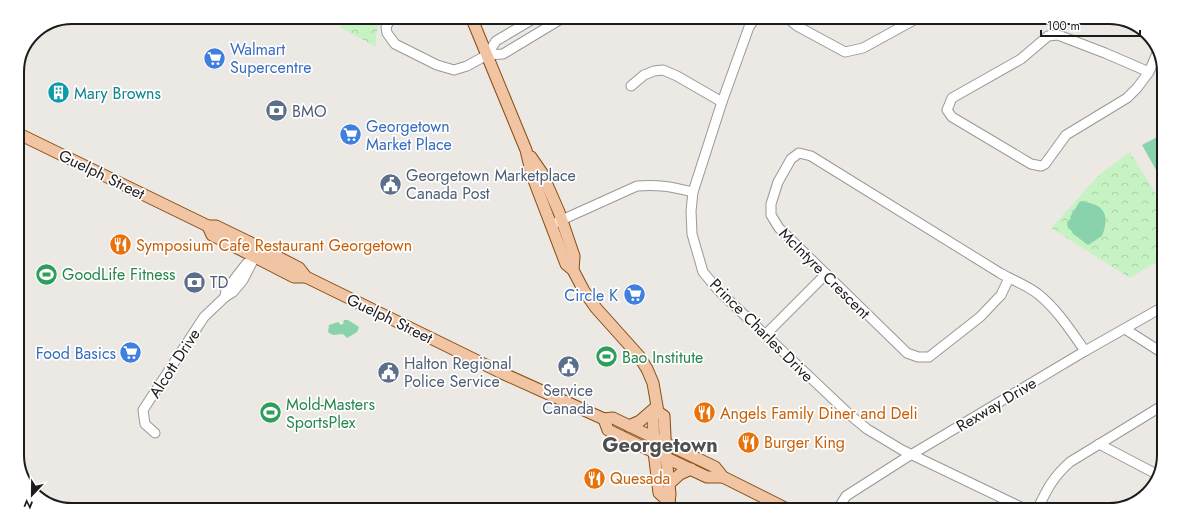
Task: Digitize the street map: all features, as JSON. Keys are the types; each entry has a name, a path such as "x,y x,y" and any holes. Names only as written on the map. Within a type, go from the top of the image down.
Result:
{"main road":[{"path":"474,24 526,150 542,173 556,222 574,256 573,270 584,291 596,308 639,356 653,383 658,409 664,416 670,503"},
{"name":"Guelph Street","path":"24,136 208,226 212,235 257,252 294,277 306,277 502,373 604,419 613,418 714,467 723,477 775,503"},
{"path":"629,426 640,421 658,409"},
{"path":"658,409 653,416 654,452 659,493 668,503"},
{"name":"Guelph Street","path":"604,419 608,430 707,477 723,477"},
{"path":"669,484 680,474 691,469"}],"street":[{"path":"388,24 386,27 387,33 395,44 438,65 454,70 467,66 487,55 503,54 547,24"},
{"path":"487,55 496,41 524,24"},
{"name":"Prince Charles Drive","path":"751,24 722,102 693,192 691,211 692,234 704,272 719,291 850,415 867,429 911,454 1012,503"},
{"path":"795,24 845,52 864,48 907,24"},
{"path":"1149,72 1058,35 1048,36 1022,59 952,98 947,110 952,118 1031,164 1041,166 1045,164 1066,135 1127,98 1149,72 1155,59"},
{"path":"631,86 644,75 654,71 663,70 677,76 722,102"},
{"name":"McIntyre Crescent","path":"1009,278 1001,295 980,317 929,357 918,357 907,353 897,345 779,228 771,215 771,204 778,182 790,159 799,153 811,156 1009,278 1038,293 1058,315 1085,351"},
{"path":"556,222 637,186 668,186 693,192"},
{"name":"Alcott Drive","path":"155,433 145,424 143,410 204,317 225,297 233,292 243,280 257,252"},
{"path":"765,335 826,274"},
{"name":"Rexway Drive","path":"842,503 846,496 911,454 1157,310"},
{"path":"1125,329 1157,349"},
{"path":"1040,503 1049,486 1059,472 1070,462 1157,409"},
{"path":"1099,444 1153,472"}],"green space":[{"path":"341,24 379,24 377,32 376,47 340,27"},
{"path":"1157,137 1157,169 1156,170 1142,145"},
{"path":"1130,152 1157,195 1157,262 1130,278 1051,228 1100,174"},
{"path":"1080,201 1091,203 1102,209 1106,222 1102,236 1088,245 1072,233 1073,232 1068,228 1067,223"},
{"path":"344,320 348,320 359,327 357,332 347,338 343,334 333,335 328,332 329,325 338,322 341,325 343,324"}],"place":[{"name":"Walmart Supercentre","path":"214,58"},
{"name":"Mary Browns","path":"58,93"},
{"name":"BMO","path":"277,111"},
{"name":"Georgetown Market Place","path":"351,135"},
{"name":"Georgetown Marketplace Canada Post","path":"391,184"},
{"name":"Symposium Cafe Restaurant Georgetown","path":"120,245"},
{"name":"GoodLife Fitness","path":"46,274"},
{"name":"TD","path":"194,282"},
{"name":"Circle K","path":"634,295"},
{"name":"Food Basics","path":"131,353"},
{"name":"Bao Institute","path":"607,357"},
{"name":"Service Canada","path":"568,367"},
{"name":"Halton Regional Police Service","path":"388,372"},
{"name":"Mold-Masters SportsPlex","path":"271,413"},
{"name":"Angels Family Diner and Deli","path":"705,413"},
{"name":"Burger King","path":"748,442"},
{"name":"Quesada","path":"594,478"}],"district":[{"name":"Georgetown","path":"660,445"}]}
